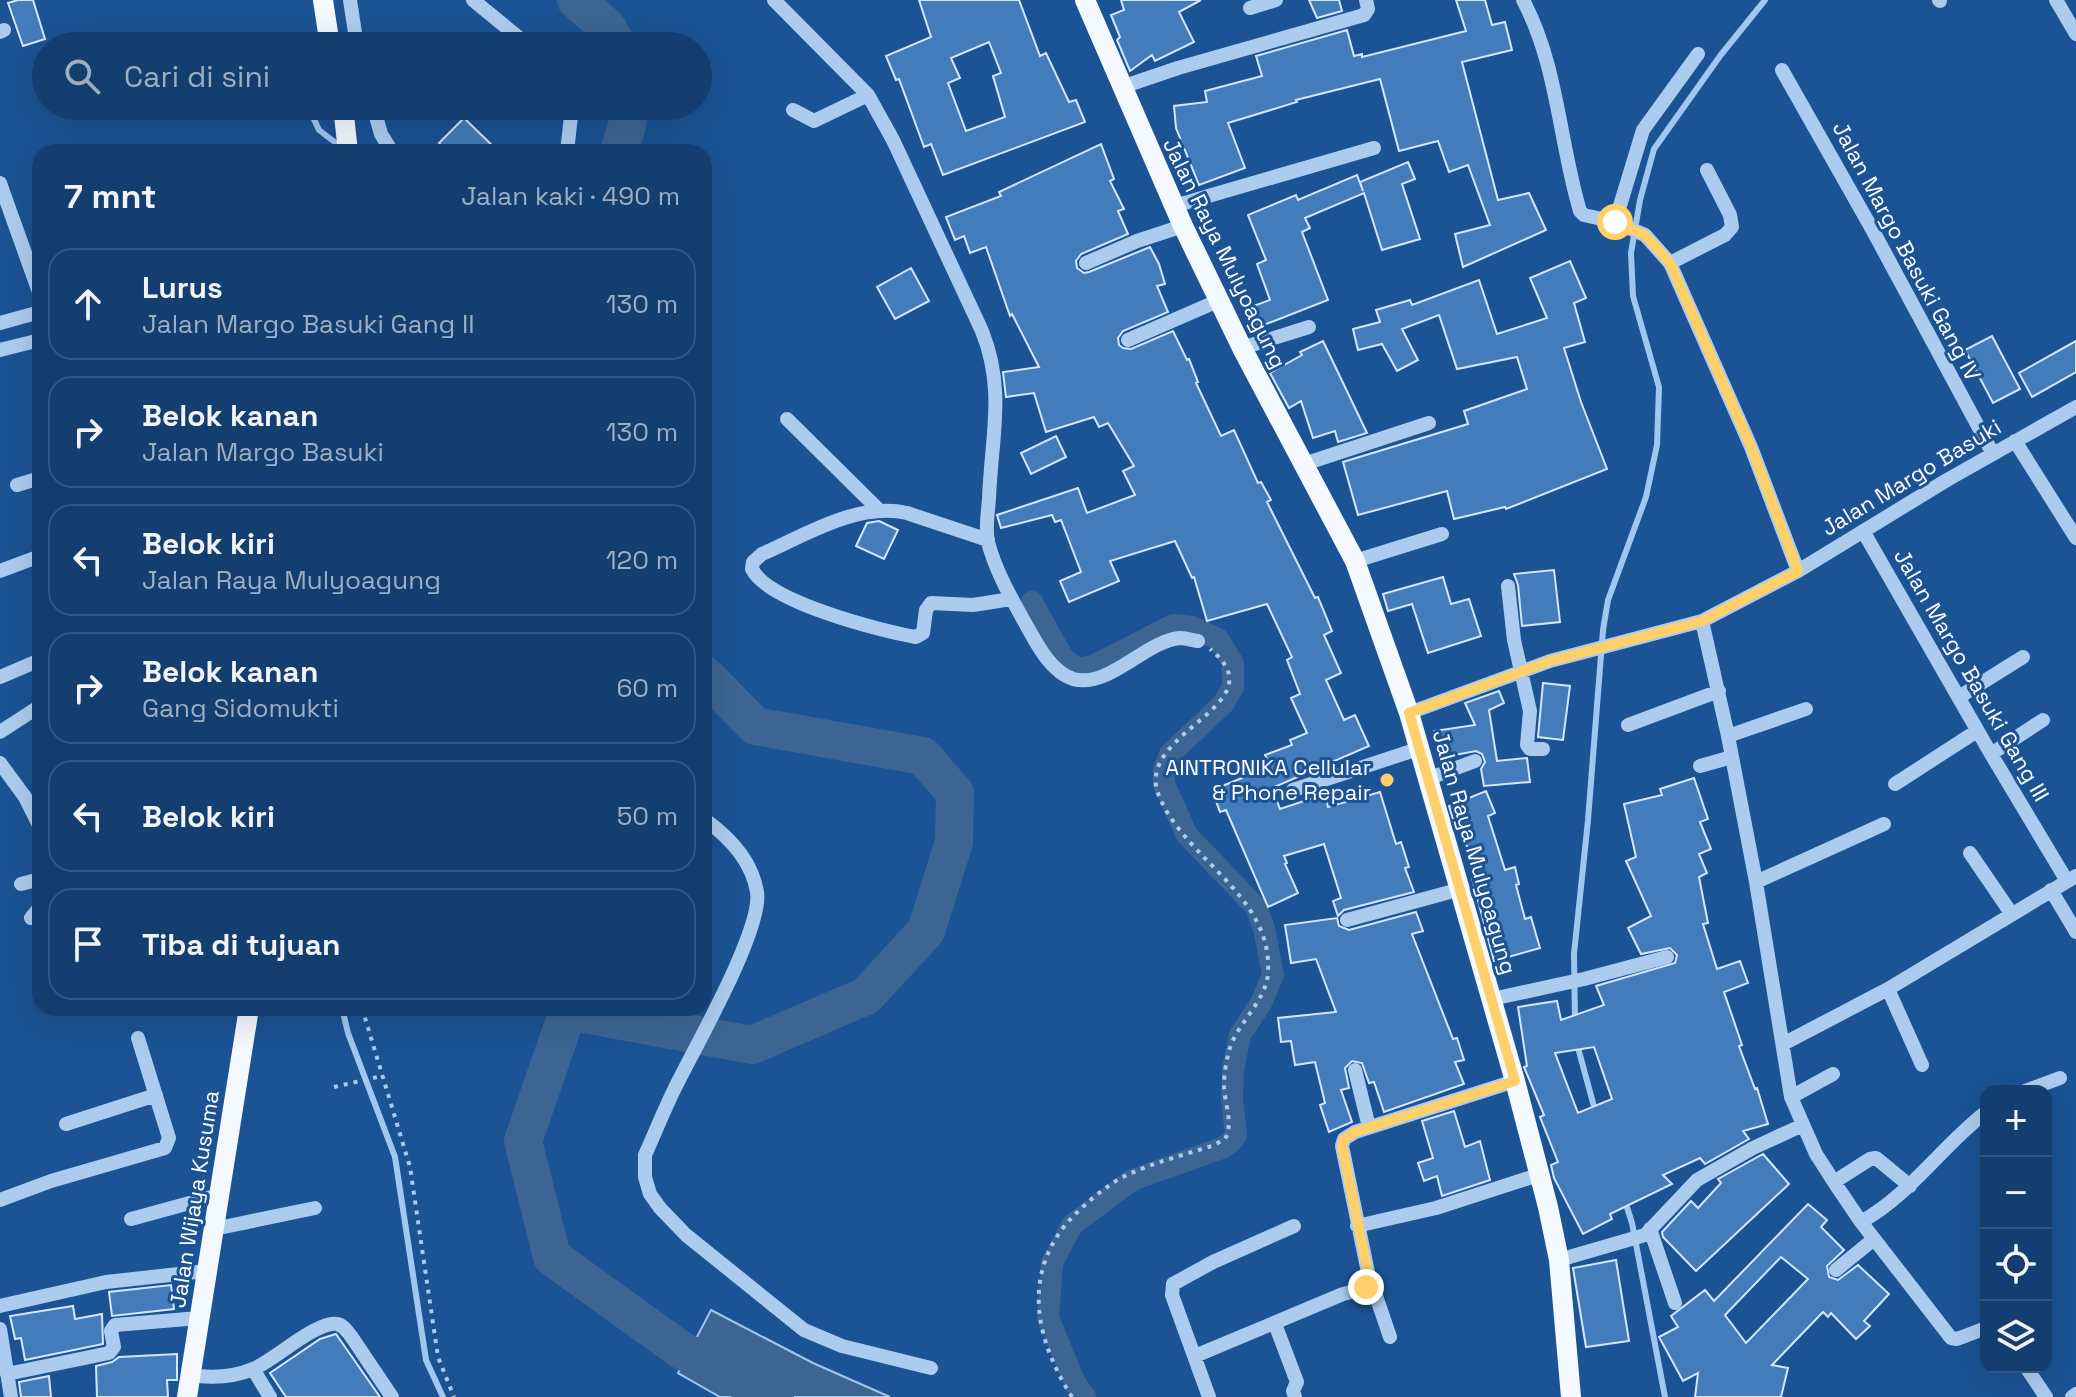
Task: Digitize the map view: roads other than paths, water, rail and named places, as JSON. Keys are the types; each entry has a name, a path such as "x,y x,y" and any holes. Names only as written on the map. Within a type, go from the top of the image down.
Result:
{"main road":[{"path":"323,0 328,32"},
{"name":"Jalan Raya Mulyoagung","path":"1085,0 1183,226 1242,348 1355,561 1409,713 1515,1081 1559,1260 1571,1397"},
{"path":"345,120 347,144"},
{"name":"Jalan Wijaya Kusuma","path":"187,1397 248,1016"}],"street":[{"path":"350,0 355,32"},
{"path":"473,0 512,32"},
{"path":"774,0 868,95 893,140 993,358 996,421 988,540 1011,599 1041,651 1056,668 1073,679 1089,679 1106,674 1166,641 1181,638 1198,641"},
{"path":"1250,8 1276,0"},
{"path":"1122,87 1220,55 1364,15 1368,9 1366,0"},
{"path":"1523,0 1555,91 1580,211 1645,235 1670,263 1751,447 1798,571"},
{"path":"2056,0 2076,34"},
{"path":"1617,223 1643,130 1698,54"},
{"name":"Jalan Margo Basuki Gang IV","path":"1782,70 1857,201 1993,454"},
{"path":"793,110 814,121 868,95"},
{"path":"377,120 387,144"},
{"path":"568,144 571,120"},
{"path":"1174,206 1374,148"},
{"path":"1670,263 1725,235 1732,227 1730,215 1707,170"},
{"path":"0,183 32,272"},
{"path":"1086,263 1183,226"},
{"path":"1128,340 1220,300"},
{"path":"0,323 32,314"},
{"path":"1242,348 1309,327"},
{"path":"0,350 32,342"},
{"name":"Jalan Margo Basuki","path":"1409,713 1521,671 1702,621 1798,571 2076,407"},
{"path":"787,419 880,511"},
{"path":"1304,464 1429,423"},
{"path":"2015,441 2071,520 2076,538"},
{"path":"17,485 32,480"},
{"path":"988,540 907,513 880,511 848,518 762,554 753,562 752,569 765,584 793,600 887,632 916,637 921,636 925,629 926,610 931,603 973,605 1011,599"},
{"name":"Jalan Margo Basuki Gang III","path":"1863,531 1977,731 2072,879"},
{"path":"1355,561 1442,534"},
{"path":"0,571 32,559"},
{"path":"1508,586 1530,711 1527,745 1530,749 1543,749"},
{"path":"1702,621 1719,691 1756,882 1791,1097 1834,1182 1951,1338 1957,1339 1980,1330"},
{"path":"1959,697 2023,657"},
{"path":"0,677 32,663"},
{"path":"1628,725 1719,691"},
{"path":"1728,736 1806,709"},
{"path":"0,732 32,711"},
{"path":"1991,754 2043,720"},
{"path":"1895,784 1977,731"},
{"path":"1293,790 1421,748"},
{"path":"1700,766 1732,757"},
{"path":"1430,778 1475,761"},
{"path":"0,763 32,811"},
{"path":"1756,882 1884,824"},
{"path":"712,826 735,847 749,867 757,892 756,913 712,1013"},
{"path":"1970,853 2011,913"},
{"path":"1783,1044 1888,989 2072,879"},
{"path":"21,884 32,881"},
{"path":"1347,920 1461,889"},
{"path":"2051,890 2076,932"},
{"path":"1492,999 1667,957"},
{"path":"1888,989 1922,1065"},
{"path":"711,1016 645,1155 645,1177 650,1194 686,1235 804,1330 842,1346 931,1368"},
{"path":"0,1200 51,1181 161,1151 169,1138 147,1098 138,1038"},
{"path":"1355,1070 1369,1127"},
{"path":"1791,1097 1833,1074"},
{"path":"2041,1085 2060,1078"},
{"path":"1390,1337 1371,1287 1342,1146 1344,1139 1369,1127 1515,1081"},
{"path":"66,1124 147,1098"},
{"path":"1861,1222 1876,1214 1910,1186 1980,1117"},
{"path":"1559,1260 1629,1242 1647,1232 1697,1180 1753,1148 1803,1125"},
{"path":"1834,1182 1876,1158 1910,1186"},
{"path":"1357,1226 1422,1212 1538,1175"},
{"path":"131,1219 219,1195"},
{"path":"214,1229 315,1208"},
{"path":"1209,1397 1172,1295 1173,1284 1238,1250 1294,1226"},
{"path":"1647,1232 1675,1303"},
{"path":"1836,1270 1874,1239"},
{"path":"0,1306 106,1282 206,1271"},
{"path":"1195,1356 1343,1294 1371,1287"},
{"path":"7,1374 109,1353 114,1347 112,1328 118,1324 199,1318"},
{"path":"190,1375 204,1377 253,1369 322,1327 336,1324 344,1327 351,1336 392,1397"},
{"path":"1275,1324 1297,1382 1293,1389 1295,1397"},
{"path":"0,1329 11,1397"},
{"path":"253,1369 270,1397"},
{"path":"2030,1373 2046,1397"}],"water":[{"path":"711,1310 813,1363 890,1397 720,1397 678,1373"}],"waterway":[{"path":"576,0 610,32"},
{"path":"1575,1021 1574,954 1603,630 1608,600 1646,497 1657,445 1659,387 1633,296 1631,253 1640,200 1654,149 1720,56 1765,0"},
{"path":"314,120 319,130 337,144"},
{"path":"621,144 628,120"},
{"path":"1032,602 1063,658 1077,669 1093,666 1173,625 1192,627 1218,639 1233,663 1233,687 1223,704 1170,754 1164,770 1164,784 1187,835 1256,907 1264,928 1273,975 1261,1003 1240,1035 1233,1070 1236,1135 1230,1143 1132,1180 1072,1225 1052,1263 1048,1318 1075,1383 1085,1397"},
{"path":"595,1016 752,1045 866,996 926,931 954,842 955,793 923,756 755,726 712,682"},
{"path":"344,1016 395,1157 426,1360 443,1397"},
{"path":"566,1016 523,1141 552,1257 681,1350 775,1397"},
{"path":"1577,1044 1596,1114"},
{"path":"1625,1201 1632,1223 1665,1397"}],"place":[{"name":"AINTRONIKA Cellular & Phone Repair","path":"1387,780"}]}
